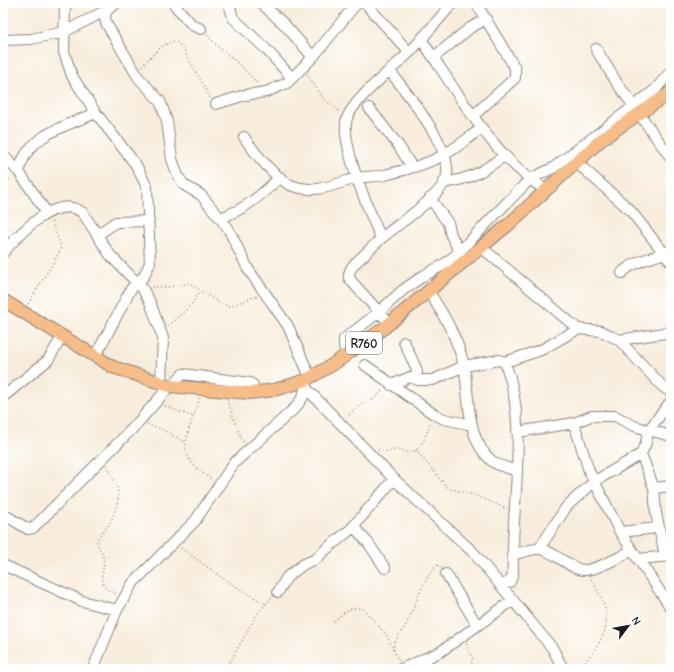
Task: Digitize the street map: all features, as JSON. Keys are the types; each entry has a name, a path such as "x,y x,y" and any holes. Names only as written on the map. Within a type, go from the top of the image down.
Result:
{"main road":[{"name":"R760","path":"3,300 113,367 169,384 202,390 255,392 274,390 308,382 347,356 390,324 429,292 461,257 481,247 546,190 602,135 636,110 671,92"}],"street":[{"path":"65,3 64,32 66,61 72,76 96,113 143,177 148,199 150,263 148,270 140,285 126,297 95,357"},
{"path":"3,40 31,39 64,32 105,12 117,3"},
{"path":"173,3 192,25 201,29"},
{"path":"233,3 230,8 232,18 266,49 292,78"},
{"path":"261,3 285,25 313,57"},
{"path":"216,104 245,95 266,92 282,85 292,78 313,57 357,3"},
{"path":"365,3 409,52"},
{"path":"381,238 357,178 346,123 368,90 409,52 453,3"},
{"path":"474,115 516,78 515,68 476,3"},
{"path":"105,12 104,15 106,23 138,77 160,101 167,121 172,159 178,176 184,185 201,195 228,228 248,269 288,326 308,382 339,423 394,479 474,553 512,601 553,648 563,669"},
{"path":"434,57 470,28 486,19"},
{"path":"421,39 482,128 504,156 530,179 546,190"},
{"path":"596,49 610,73 671,158"},
{"path":"390,71 431,128 445,154 447,173 443,183 430,198 381,238 350,269 348,273 353,283 390,324"},
{"path":"636,110 671,71"},
{"path":"369,108 398,145 412,167"},
{"path":"18,172 24,158 45,134 96,113"},
{"path":"244,137 261,158 280,177 291,185 303,189 335,186 357,178 384,175 431,161 445,154 482,128"},
{"path":"347,356 344,346 344,339 379,312 398,294 423,276 461,257 530,179 553,168 602,135"},
{"path":"3,155 18,172 47,213"},
{"path":"443,183 462,181 477,174 504,156"},
{"path":"576,162 630,210 667,252 671,262"},
{"path":"220,218 249,205 280,177"},
{"path":"430,198 448,223 451,235 461,257"},
{"path":"3,253 34,221 47,213 71,207 78,209 120,266 140,285 150,302 161,331 169,384"},
{"path":"97,235 116,222 149,221"},
{"path":"481,247 578,328 601,331 619,340 663,387 671,392"},
{"path":"622,273 634,263 667,252"},
{"path":"429,292 457,344 464,366 472,426 482,449 491,460 517,471"},
{"path":"398,294 409,308"},
{"path":"391,385 410,377 414,377 418,380 433,380 464,366 500,360 505,362 540,350 578,328"},
{"path":"619,340 671,332"},
{"path":"3,398 48,360 62,337"},
{"path":"404,342 416,368 417,372 414,377"},
{"path":"500,585 506,585 512,578 514,512 519,450 514,403 505,362"},
{"path":"365,365 391,385 444,420 472,426"},
{"path":"3,514 28,529 33,528 156,402 169,384 183,374 250,383 255,392"},
{"path":"93,669 117,610 134,583 195,521 234,463 295,408 303,397 308,382"},
{"path":"539,549 567,506 595,481 641,454 646,443 648,431 671,401"},
{"path":"517,432 574,423 591,416 615,416 634,426 671,436"},
{"path":"574,423 589,471 620,532 671,608"},
{"path":"512,555 539,549 554,554 579,569 585,570 635,555 668,556 658,528 654,488 641,454"},
{"path":"278,592 287,577 304,564 316,559 354,527 394,479"},
{"path":"654,488 671,486"},
{"path":"354,527 369,544 385,568"},
{"path":"620,532 658,528"},
{"path":"3,565 82,601 117,610"},
{"path":"446,574 474,620 476,626"},
{"path":"402,668 440,652 512,601"},
{"path":"423,659 430,669"}],"path":[{"path":"201,29 218,47 239,64 266,92"},
{"path":"136,72 161,48 171,42 176,41 182,47 191,66 216,104"},
{"path":"302,68 323,98 348,118"},
{"path":"3,185 18,172"},
{"path":"23,312 45,278 59,253 61,246 53,223 47,213"},
{"path":"140,285 168,288 188,283 222,304 230,306 258,295 267,295"},
{"path":"161,331 190,306 200,291"},
{"path":"339,423 361,404 371,401 391,385"},
{"path":"202,390 185,442 185,448 194,467 220,483"},
{"path":"226,392 236,428 248,450"},
{"path":"156,402 194,417"},
{"path":"359,443 386,452 397,450 410,452 416,450 425,439 435,414"},
{"path":"138,421 161,429 185,442"},
{"path":"416,450 446,486 451,489 476,495 514,512"},
{"path":"105,455 106,463 116,484 118,497 109,525 98,540 103,559 100,576 102,582 110,592 124,597"},
{"path":"175,543 224,579 265,604"},
{"path":"393,650 396,636 404,628 430,573 438,565"},
{"path":"580,669 601,640 606,630 607,619 602,597 585,570"},
{"path":"226,669 257,614 278,592"},
{"path":"334,621 346,611 353,608 359,607 364,610 386,634 402,668"},
{"path":"467,643 466,646 473,659 468,669"}]}
